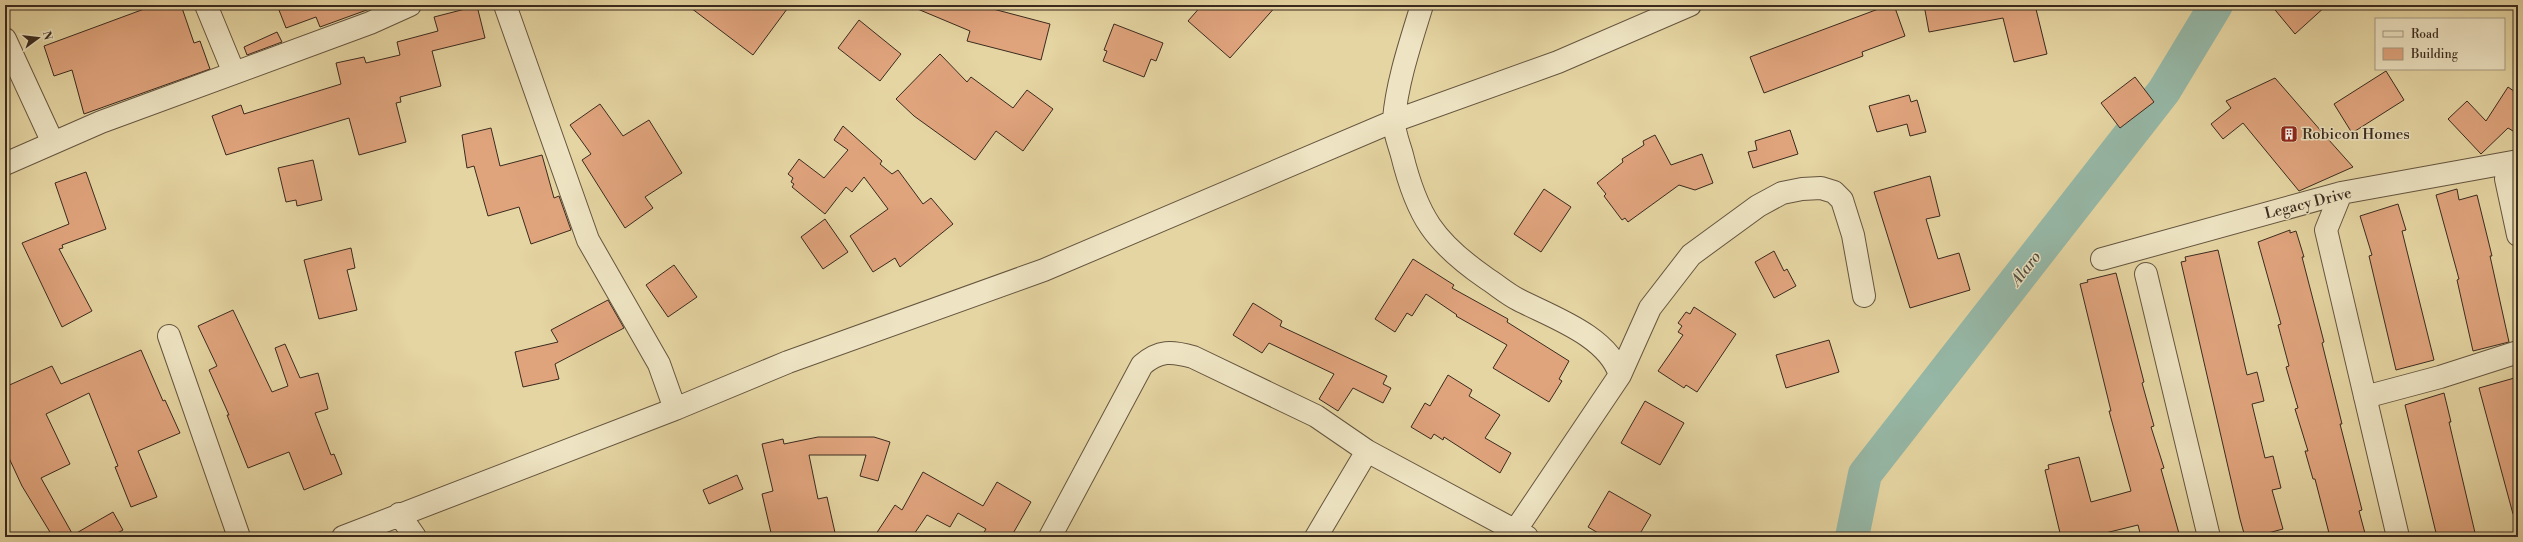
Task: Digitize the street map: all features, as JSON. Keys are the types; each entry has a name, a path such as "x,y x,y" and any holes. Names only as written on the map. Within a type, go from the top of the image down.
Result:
{"street":[{"path":"206,5 234,73"},
{"path":"5,164 101,122 370,23 410,5"},
{"path":"505,5 588,240 660,364 675,409"},
{"path":"1422,5 1406,59 1394,121 1407,174 1429,228 1441,242 1470,267 1517,299 1583,333 1610,356 1620,376"},
{"path":"1638,26 1646,5"},
{"path":"343,537 399,514 675,409 788,362 1044,270 1394,121 1558,62 1638,26 1690,5"},
{"path":"5,39 53,143"},
{"path":"2515,162 2506,178 2518,235"},
{"name":"Legacy Drive","path":"2102,259 2341,193 2515,162"},
{"path":"1050,537 1142,365 1152,357 1161,353 1172,351 1193,357 1316,416 1367,451 1521,534 1620,376 1650,308 1691,255 1758,206 1782,193 1822,188 1834,192 1842,200 1853,235 1864,296"},
{"path":"2341,193 2326,230 2398,537"},
{"path":"2146,274 2209,537"},
{"path":"169,336 239,537"},
{"path":"2365,397 2440,377 2518,352"},
{"path":"1316,537 1367,451"},
{"path":"399,514 415,537"}],"building":[{"path":"155,5 181,5 194,43 200,41 210,69 84,114 72,70 54,76 44,46"},
{"path":"277,5 375,5 375,7 320,27 316,17 286,28"},
{"path":"687,5 790,5 753,55"},
{"path":"908,5 978,5 1050,24 1041,60 967,41 970,31"},
{"path":"1202,5 1277,5 1230,58 1188,21"},
{"path":"1889,5 1894,5 1905,36 1862,52 1863,56 1764,93 1750,57"},
{"path":"1924,5 2035,5 2047,54 2014,62 2003,18 1929,32"},
{"path":"2271,5 2327,5 2295,34"},
{"path":"477,6 485,38 432,51 441,86 400,97 401,102 396,103 406,142 359,155 349,118 226,155 212,116 241,105 244,114 341,84 336,63 364,57 366,63 400,55 397,42 438,31 434,17"},
{"path":"859,20 901,54 880,81 838,48"},
{"path":"1114,24 1163,43 1156,61 1151,59 1144,77 1103,61 1107,51 1104,50"},
{"path":"277,32 282,42 247,55 244,47"},
{"path":"940,54 967,82 971,77 1013,108 1027,90 1053,109 1023,151 996,131 975,160 914,116 896,99"},
{"path":"2386,71 2404,100 2352,133 2334,104"},
{"path":"2135,77 2154,102 2120,128 2101,103"},
{"name":"Robicon Homes","path":"2275,78 2353,167 2299,191 2243,123 2223,139 2211,124 2231,108 2226,101"},
{"path":"2508,87 2518,94 2518,134 2508,128 2481,154 2448,119 2467,101 2486,121"},
{"path":"1909,95 1911,102 1917,100 1926,132 1910,136 1907,124 1877,132 1869,106"},
{"path":"600,104 623,136 649,120 682,173 645,197 653,208 625,228 582,160 591,154 570,125"},
{"path":"843,126 882,161 880,164 892,174 898,170 923,204 931,198 953,224 900,267 895,258 873,272 850,236 888,209 864,177 852,192 846,187 825,214 792,187 794,184 791,182 793,178 788,174 799,159 824,178 848,150 834,140"},
{"path":"491,128 500,166 542,155 554,198 559,196 571,230 531,244 519,207 488,216 474,166 467,168 462,135"},
{"path":"1790,130 1798,154 1753,168 1748,152 1757,150 1755,141"},
{"path":"1655,135 1671,165 1702,154 1713,183 1695,190 1679,185 1628,222 1625,218 1622,220 1604,196 1606,194 1597,183 1623,162 1622,159 1644,145 1643,141"},
{"path":"313,160 322,200 297,206 296,200 286,202 278,168"},
{"path":"86,172 106,229 62,245 63,248 59,249 92,311 62,327 22,243 69,224 55,183"},
{"path":"1930,176 1940,216 1926,219 1938,259 1959,253 1970,290 1910,308 1874,192"},
{"path":"1544,189 1571,207 1541,252 1514,234"},
{"path":"2457,189 2459,200 2477,195 2492,256 2490,256 2509,342 2473,351 2457,280 2459,279 2436,195"},
{"path":"2398,204 2406,230 2402,231 2434,360 2396,370 2369,256 2372,255 2360,216"},
{"path":"825,219 848,252 823,269 801,237"},
{"path":"2290,230 2290,233 2296,231 2304,257 2302,257 2324,342 2322,343 2342,424 2340,424 2362,510 2359,511 2366,537 2330,537 2315,479 2313,479 2305,451 2308,451 2295,409 2298,408 2286,367 2289,366 2278,325 2281,324 2258,242"},
{"path":"351,248 355,268 347,270 357,310 319,319 304,260"},
{"path":"2218,250 2247,375 2257,372 2264,401 2252,404 2265,458 2273,456 2281,488 2272,490 2283,529 2253,537 2245,537 2240,519 2181,262 2186,261 2185,257"},
{"path":"1774,251 1784,271 1787,269 1796,286 1774,298 1755,262"},
{"path":"1413,259 1454,285 1452,288 1508,319 1507,322 1569,361 1559,379 1562,381 1549,402 1493,368 1507,345 1456,316 1457,315 1426,294 1412,316 1407,313 1395,332 1375,319"},
{"path":"674,265 697,297 668,317 646,285"},
{"path":"2116,273 2144,382 2142,383 2154,426 2151,427 2164,468 2161,469 2180,537 2141,537 2138,525 2089,537 2061,537 2045,470 2049,469 2048,465 2079,457 2091,502 2131,491 2109,411 2111,411 2080,284 2088,282 2087,280"},
{"path":"608,300 624,328 555,364 559,379 523,387 515,352 558,342 551,330"},
{"path":"1253,303 1282,321 1280,326 1387,376 1383,384 1391,388 1383,403 1353,388 1338,411 1319,399 1334,374 1269,343 1262,353 1233,335"},
{"path":"1694,307 1736,334 1697,392 1686,385 1684,388 1658,371 1683,335 1678,332 1682,326 1678,323 1686,312 1690,314"},
{"path":"233,310 272,392 288,386 275,348 285,344 300,378 318,373 328,409 315,413 331,455 334,454 342,474 304,490 289,452 248,468 227,415 229,415 209,370 217,366 198,326"},
{"path":"1829,340 1839,372 1786,388 1776,355"},
{"path":"141,350 163,401 165,400 180,433 138,451 157,497 131,507 115,467 118,466 89,393 46,414 70,464 41,478 73,535 113,512 123,530 110,537 53,537 22,486 9,458 5,460 5,387 52,366 61,384"},
{"path":"1448,375 1472,390 1469,396 1500,415 1485,438 1511,453 1500,473 1444,437 1443,440 1434,434 1431,439 1411,427 1425,403 1430,406"},
{"path":"2518,377 2518,513 2513,514 2479,388"},
{"path":"2444,393 2451,422 2449,422 2476,537 2437,537 2405,405"},
{"path":"1645,401 1684,423 1660,465 1621,443"},
{"path":"818,437 874,437 890,442 878,481 860,476 866,455 809,455 818,499 827,497 836,537 772,537 762,494 773,491 762,444 783,439 784,444"},
{"path":"923,472 983,506 997,482 1031,502 1011,537 981,537 986,529 958,513 950,527 927,515 912,537 874,537 895,505 902,510"},
{"path":"737,475 743,489 709,504 703,490"},
{"path":"1609,491 1651,515 1638,537 1605,537 1588,527"}],"waterway":[{"name":"Alaro","path":"1852,537 1865,474 2164,91 2216,5"}],"place":[{"name":"Robicon Homes","path":"2289,134"}]}
